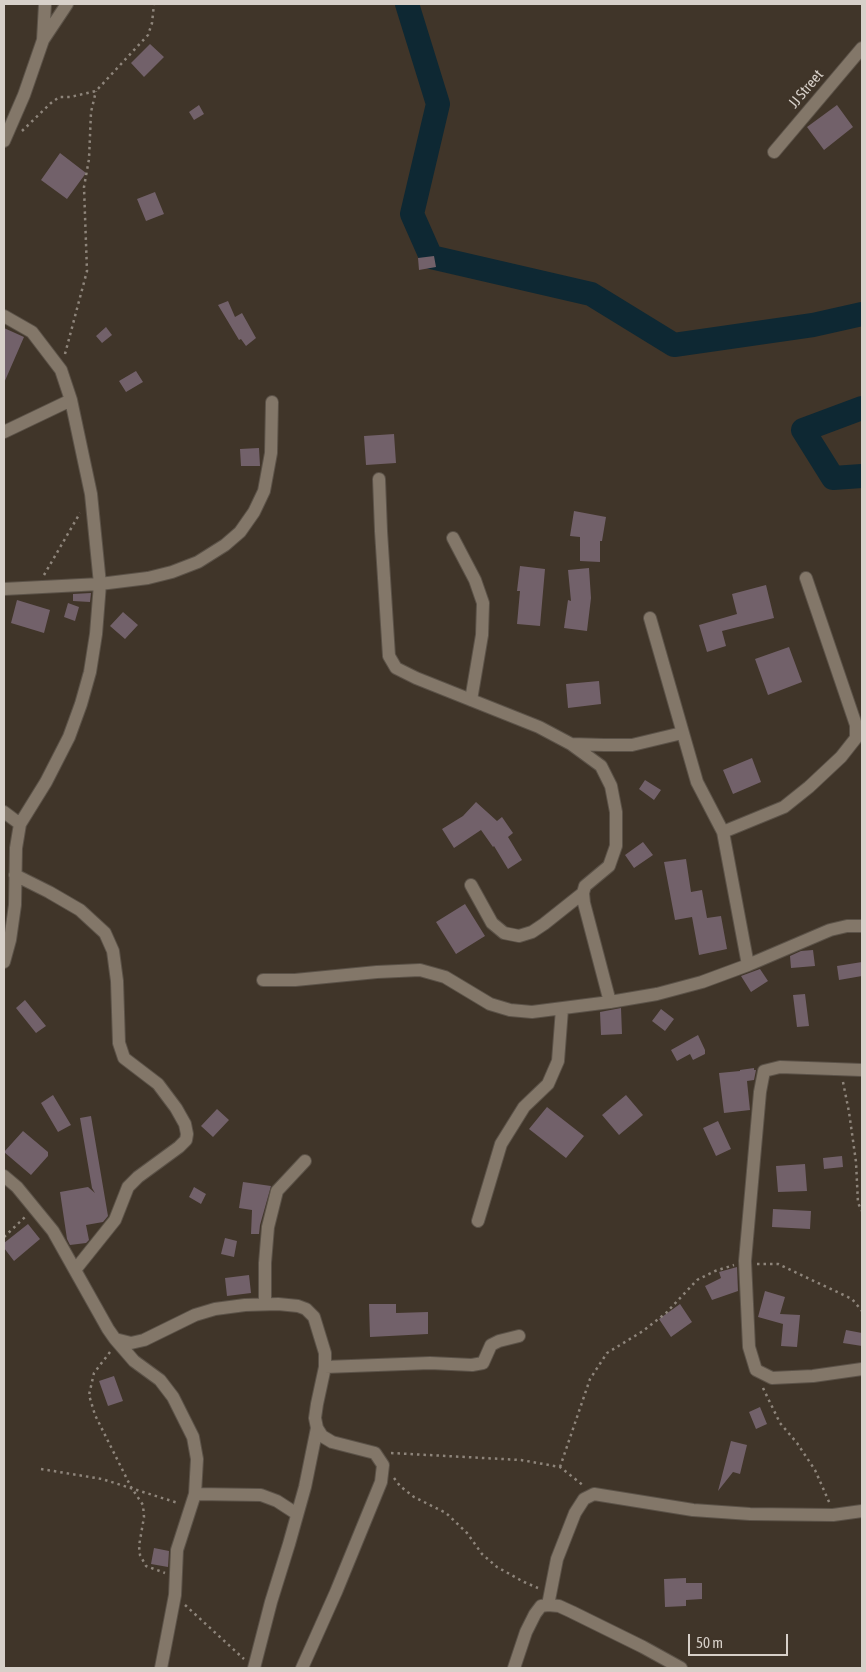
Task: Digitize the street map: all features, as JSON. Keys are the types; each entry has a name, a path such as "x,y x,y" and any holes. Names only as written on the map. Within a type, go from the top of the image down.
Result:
{"street":[{"path":"43,40 45,4"},
{"path":"4,141 24,95 43,40 67,4"},
{"name":"JJ Street","path":"774,152 862,48"},
{"path":"4,316 32,332 61,370 71,400 91,494 100,584 96,634 90,672 81,704 69,737 46,782 20,824 16,848 15,904 10,940 4,962"},
{"path":"4,432 71,400"},
{"path":"4,589 100,584 148,578 172,572 198,562 225,545 240,532 254,512 264,491 270,453 272,402"},
{"path":"379,479 380,531 389,656 396,668 416,678 539,727 571,744 601,766 610,786 616,812 616,846 608,866 585,886 583,893 610,1002"},
{"path":"453,538 475,580 483,603 482,635 471,700"},
{"path":"723,832 784,807 841,757 856,738 854,717 806,578"},
{"path":"650,618 697,782 723,832 748,965"},
{"path":"571,744 632,745 682,733"},
{"path":"4,812 20,824"},
{"path":"15,875 80,910 105,933 113,951 117,988 119,1043 124,1058 158,1084 176,1108 185,1124 187,1134 186,1140 179,1147 138,1177 128,1187 115,1220 75,1270"},
{"path":"471,885 492,923 504,933 519,936 532,932 544,924 583,893"},
{"path":"263,980 295,980 420,970 445,977 490,1004 510,1010 532,1012 657,994 702,982 748,965 830,930 847,926 862,926"},
{"path":"478,1221 501,1144 524,1107 548,1084 558,1061 562,1009"},
{"path":"862,1070 780,1067 764,1071 760,1092 745,1262 748,1347 756,1370 772,1378 813,1376 862,1369"},
{"path":"265,1304 264,1263 268,1227 277,1191 305,1161"},
{"path":"4,1176 17,1187 53,1231 116,1341 134,1361 160,1380 173,1397 193,1437 197,1459 195,1494 177,1550 175,1596 161,1668"},
{"path":"116,1341 131,1343 144,1340 195,1315 215,1309 245,1305 298,1306 306,1309 314,1317 325,1353 325,1367 316,1404 315,1418 317,1428 322,1436 332,1442 375,1453 383,1465 381,1482 336,1592 302,1668"},
{"path":"325,1367 430,1363 472,1365 483,1363 491,1345 520,1336"},
{"path":"254,1668 271,1602 290,1544 305,1487 317,1428"},
{"path":"195,1494 261,1496 277,1501 297,1514"},
{"path":"514,1668 526,1632 535,1614 549,1599 557,1559 575,1513 584,1499 594,1494 693,1510 750,1514 833,1515 862,1511"},
{"path":"549,1599 559,1606 643,1647 681,1668"}],"path":[{"path":"61,370 87,271 84,187 91,112 96,92 148,35 152,24 154,4"},
{"path":"21,133 59,97 96,92"},
{"path":"37,587 91,494"},
{"path":"840,1068 856,1162 858,1203 862,1211"},
{"path":"4,1237 34,1208"},
{"path":"560,1467 590,1379 607,1353 643,1331 666,1313 697,1280 715,1271 745,1262 778,1264 852,1299 862,1311"},
{"path":"116,1341 94,1373 90,1395 95,1415 131,1488 142,1505 144,1517 139,1546 140,1556 146,1566 175,1577"},
{"path":"756,1370 767,1399 780,1423 797,1443 815,1470 833,1515"},
{"path":"375,1453 521,1460 560,1467 594,1494"},
{"path":"383,1465 400,1486 414,1497 446,1513 467,1533 482,1554 497,1567 549,1599"},
{"path":"41,1469 102,1479 192,1508"},
{"path":"175,1596 233,1651 254,1668"}],"building":[{"path":"150,44 164,57 144,77 131,63"},
{"path":"199,105 204,114 194,120 189,112"},
{"path":"837,105 853,127 824,150 807,127"},
{"path":"60,153 86,173 67,199 41,180"},
{"path":"155,192 164,214 146,221 137,199"},
{"path":"434,256 436,267 419,270 418,258"},
{"path":"228,301 235,317 242,313 256,338 246,346 241,339 239,340 218,305"},
{"path":"106,327 112,335 102,343 96,336"},
{"path":"4,328 24,337 4,383"},
{"path":"136,371 143,382 126,392 119,381"},
{"path":"394,434 396,463 366,465 364,436"},
{"path":"259,448 260,466 241,466 240,449"},
{"path":"574,511 606,517 602,541 600,541 600,562 580,561 580,537 570,536"},
{"path":"520,566 545,569 540,626 517,624 520,591 517,591"},
{"path":"589,568 591,598 587,631 564,628 568,600 571,601 568,570"},
{"path":"766,585 774,618 722,631 726,646 707,652 699,625 737,614 732,594"},
{"path":"91,593 90,602 73,601 73,594"},
{"path":"17,600 50,610 44,633 11,623"},
{"path":"68,603 79,607 75,621 64,617"},
{"path":"123,612 138,625 125,639 110,626"},
{"path":"789,647 802,682 768,695 755,659"},
{"path":"599,681 601,704 568,708 566,684"},
{"path":"752,758 761,782 733,794 723,770"},
{"path":"645,780 661,790 654,800 639,789"},
{"path":"476,802 497,821 502,817 513,833 508,837 522,860 508,869 494,846 481,830 454,848 442,829 463,816"},
{"path":"643,842 653,855 634,868 625,855"},
{"path":"686,859 691,892 702,890 707,918 721,916 727,949 699,955 692,917 675,920 664,862"},
{"path":"465,904 485,936 456,954 436,922"},
{"path":"813,950 815,966 791,968 790,956 801,951"},
{"path":"862,962 862,976 839,980 837,966"},
{"path":"760,969 768,981 751,992 741,976"},
{"path":"805,994 809,1026 797,1027 793,995"},
{"path":"25,1000 46,1026 36,1033 16,1008"},
{"path":"621,1008 622,1034 601,1035 600,1012"},
{"path":"661,1009 674,1019 665,1031 652,1021"},
{"path":"698,1035 705,1054 693,1060 690,1054 677,1061 671,1050"},
{"path":"754,1068 756,1070 754,1080 747,1081 750,1110 724,1113 719,1073"},
{"path":"53,1095 71,1125 58,1132 41,1103"},
{"path":"626,1095 643,1115 619,1135 602,1115"},
{"path":"547,1107 584,1136 566,1158 529,1129"},
{"path":"217,1109 229,1120 213,1137 201,1126"},
{"path":"91,1116 108,1216 103,1222 86,1225 89,1240 86,1243 70,1245 67,1239 60,1192 88,1187 95,1193 92,1188 80,1118"},
{"path":"718,1121 731,1149 716,1156 703,1128"},
{"path":"23,1131 48,1152 48,1156 31,1175 4,1152"},
{"path":"842,1156 843,1167 824,1169 823,1158"},
{"path":"805,1164 807,1191 778,1192 776,1166"},
{"path":"243,1182 271,1186 259,1234 251,1234 252,1210 239,1208"},
{"path":"194,1187 206,1194 201,1204 189,1197"},
{"path":"773,1209 811,1211 810,1229 772,1227"},
{"path":"28,1224 40,1239 14,1261 4,1248 4,1243"},
{"path":"225,1238 237,1241 234,1257 221,1254"},
{"path":"737,1267 738,1291 712,1300 705,1286 721,1278 719,1272"},
{"path":"249,1275 251,1293 227,1296 225,1278"},
{"path":"765,1291 785,1297 780,1314 800,1315 797,1347 781,1346 783,1324 758,1317"},
{"path":"369,1304 396,1304 396,1313 428,1312 428,1334 370,1337"},
{"path":"680,1304 692,1322 671,1337 659,1319"},
{"path":"846,1330 862,1333 862,1346 843,1343"},
{"path":"114,1376 123,1401 108,1406 99,1381"},
{"path":"760,1407 767,1424 756,1429 749,1412"},
{"path":"731,1441 747,1445 740,1474 733,1472 718,1491"},
{"path":"154,1548 169,1551 168,1567 151,1564"},
{"path":"686,1578 686,1583 702,1583 702,1599 686,1600 686,1606 665,1607 664,1579"}],"waterway":[{"path":"407,4 438,104 412,214 431,257 591,294 674,345 813,325 862,314"},
{"path":"862,408 803,430 833,478 862,476"}]}
